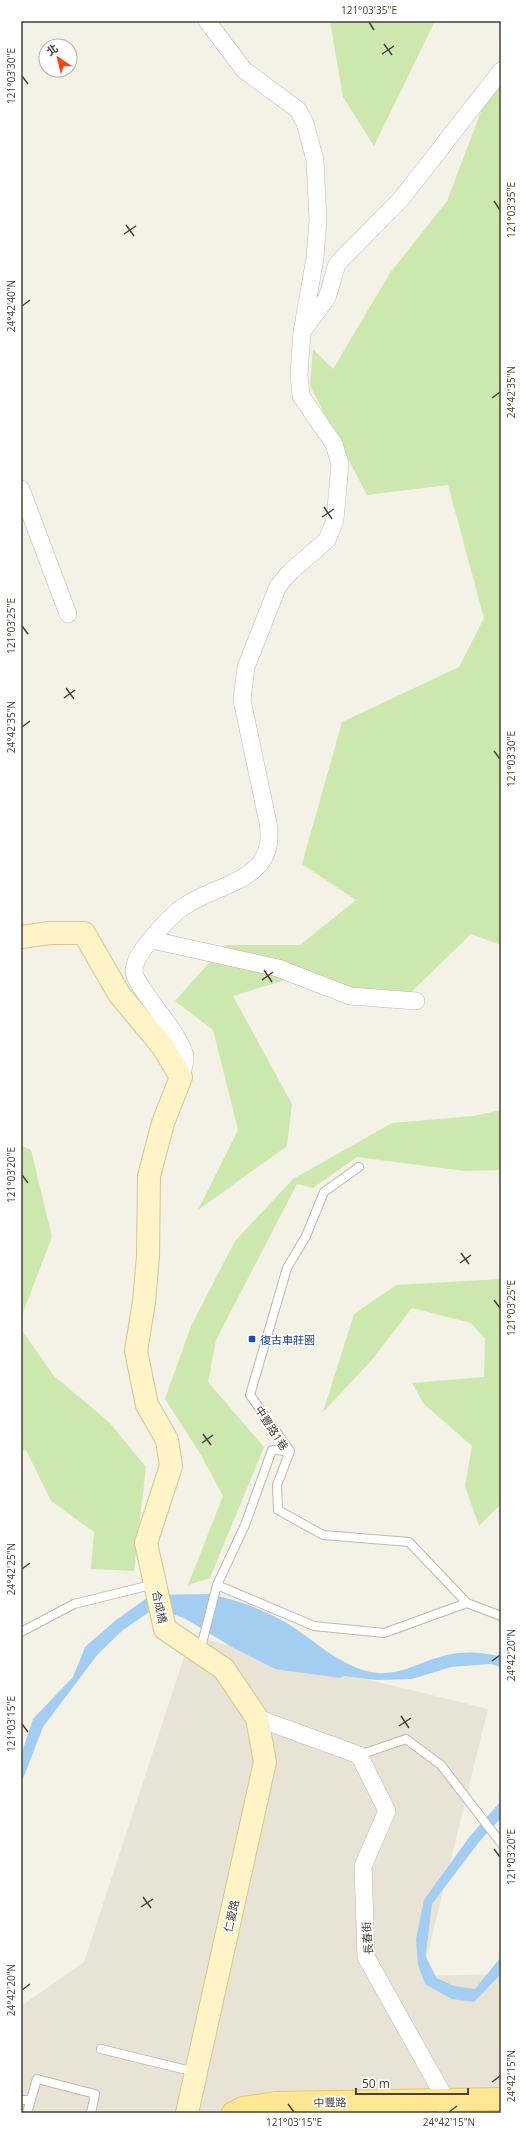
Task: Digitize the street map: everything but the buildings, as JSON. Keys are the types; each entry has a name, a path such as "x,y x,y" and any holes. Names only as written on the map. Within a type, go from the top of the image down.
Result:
{"main road":[{"name":"中豐路","path":"233,2113 243,2108 276,2103 446,2106 501,2099"}],"street":[{"path":"181,1077 185,1058 176,1035 138,982 134,971 137,959 168,919 184,906 248,876 268,852 271,836 242,700 246,667 278,586 291,572 327,540 335,520 340,464 334,444 301,396 299,374 302,332 315,258 318,220 315,160 305,123 298,110 244,70 207,21"},
{"path":"302,332 327,298 337,264 401,199 501,71"},
{"path":"21,489 68,614"},
{"path":"21,937 50,933 84,933 119,994 163,1048 181,1077"},
{"path":"152,940 278,968 350,996 416,1001"},
{"name":"合成橋","path":"181,1077 163,1123 149,1176 148,1256 144,1302 136,1351 147,1405 167,1440 171,1466 146,1543 165,1629 200,1652"},
{"path":"200,1652 224,1669 257,1718 359,1755"},
{"name":"仁愛路","path":"186,2113 265,1762 257,1718"},
{"name":"長春街","path":"359,1755 387,1812 363,1866 366,1957 446,2106"}],"lane":[{"name":"中豐路1巷","path":"359,1167 324,1192 306,1236 287,1268 250,1395 290,1451 277,1485 278,1510 323,1536 410,1542 467,1603 501,1616"},
{"path":"200,1652 217,1585 245,1525 272,1450 290,1451"},
{"path":"21,1632 74,1604 155,1584"},
{"path":"217,1585 314,1626 384,1633 467,1603"},
{"path":"359,1755 406,1739 441,1765 501,1843"},
{"path":"101,2049 196,2072"},
{"path":"27,2113 37,2079 95,2094 91,2113"},
{"path":"21,2100 31,2100"}],"shaded area":[{"path":"191,1636 488,1709 422,1976 501,1974 501,2113 21,2113 21,2006 84,1962"}],"green space":[{"path":"330,21 435,21 374,146 343,97"},
{"path":"493,80 501,83 501,945 471,934 402,1001 302,975 233,996 292,1104 287,1146 198,1210 238,1130 213,1030 175,1001 225,945 300,945 356,900 302,864 342,722 459,667 484,618 448,485 367,495 310,386 313,349 333,369 390,273 447,201"},
{"path":"501,1110 501,1170 465,1171 357,1157 313,1188 297,1184 216,1340 208,1382 264,1447 210,1578 188,1585 223,1496 201,1455 165,1399 191,1326 235,1241 293,1179 392,1123 474,1116"},
{"path":"21,1145 31,1150 52,1237 21,1318"},
{"path":"501,1279 501,1504 479,1526 465,1486 472,1446 424,1404 412,1383 484,1377 485,1339 471,1323 412,1308 371,1361 323,1412 354,1314 396,1285"},
{"path":"21,1329 54,1376 109,1422 146,1467 134,1571 91,1569 94,1532 51,1501 26,1450 21,1452"}],"water":[{"path":"209,1594 247,1604 274,1616 339,1659 351,1666 364,1670 377,1673 395,1672 413,1667 438,1657 467,1653 488,1654 501,1657 501,1667 490,1664 451,1667 412,1679 377,1680 344,1676 340,1678 275,1669 232,1647 184,1618 155,1608 123,1630 98,1654 43,1727 21,1784 21,1755 33,1719 73,1677 85,1647 116,1620 151,1595"},
{"path":"501,1801 501,1818 479,1842 432,1904 425,1960 430,1975 454,1986 475,1989 501,1957 501,1974 474,2002 452,1999 425,1984 418,1965 416,1939 424,1900 470,1836"}],"waterway":[{"path":"423,1956 436,1982"}],"place":[{"name":"復古車莊園","path":"252,1339"}]}
